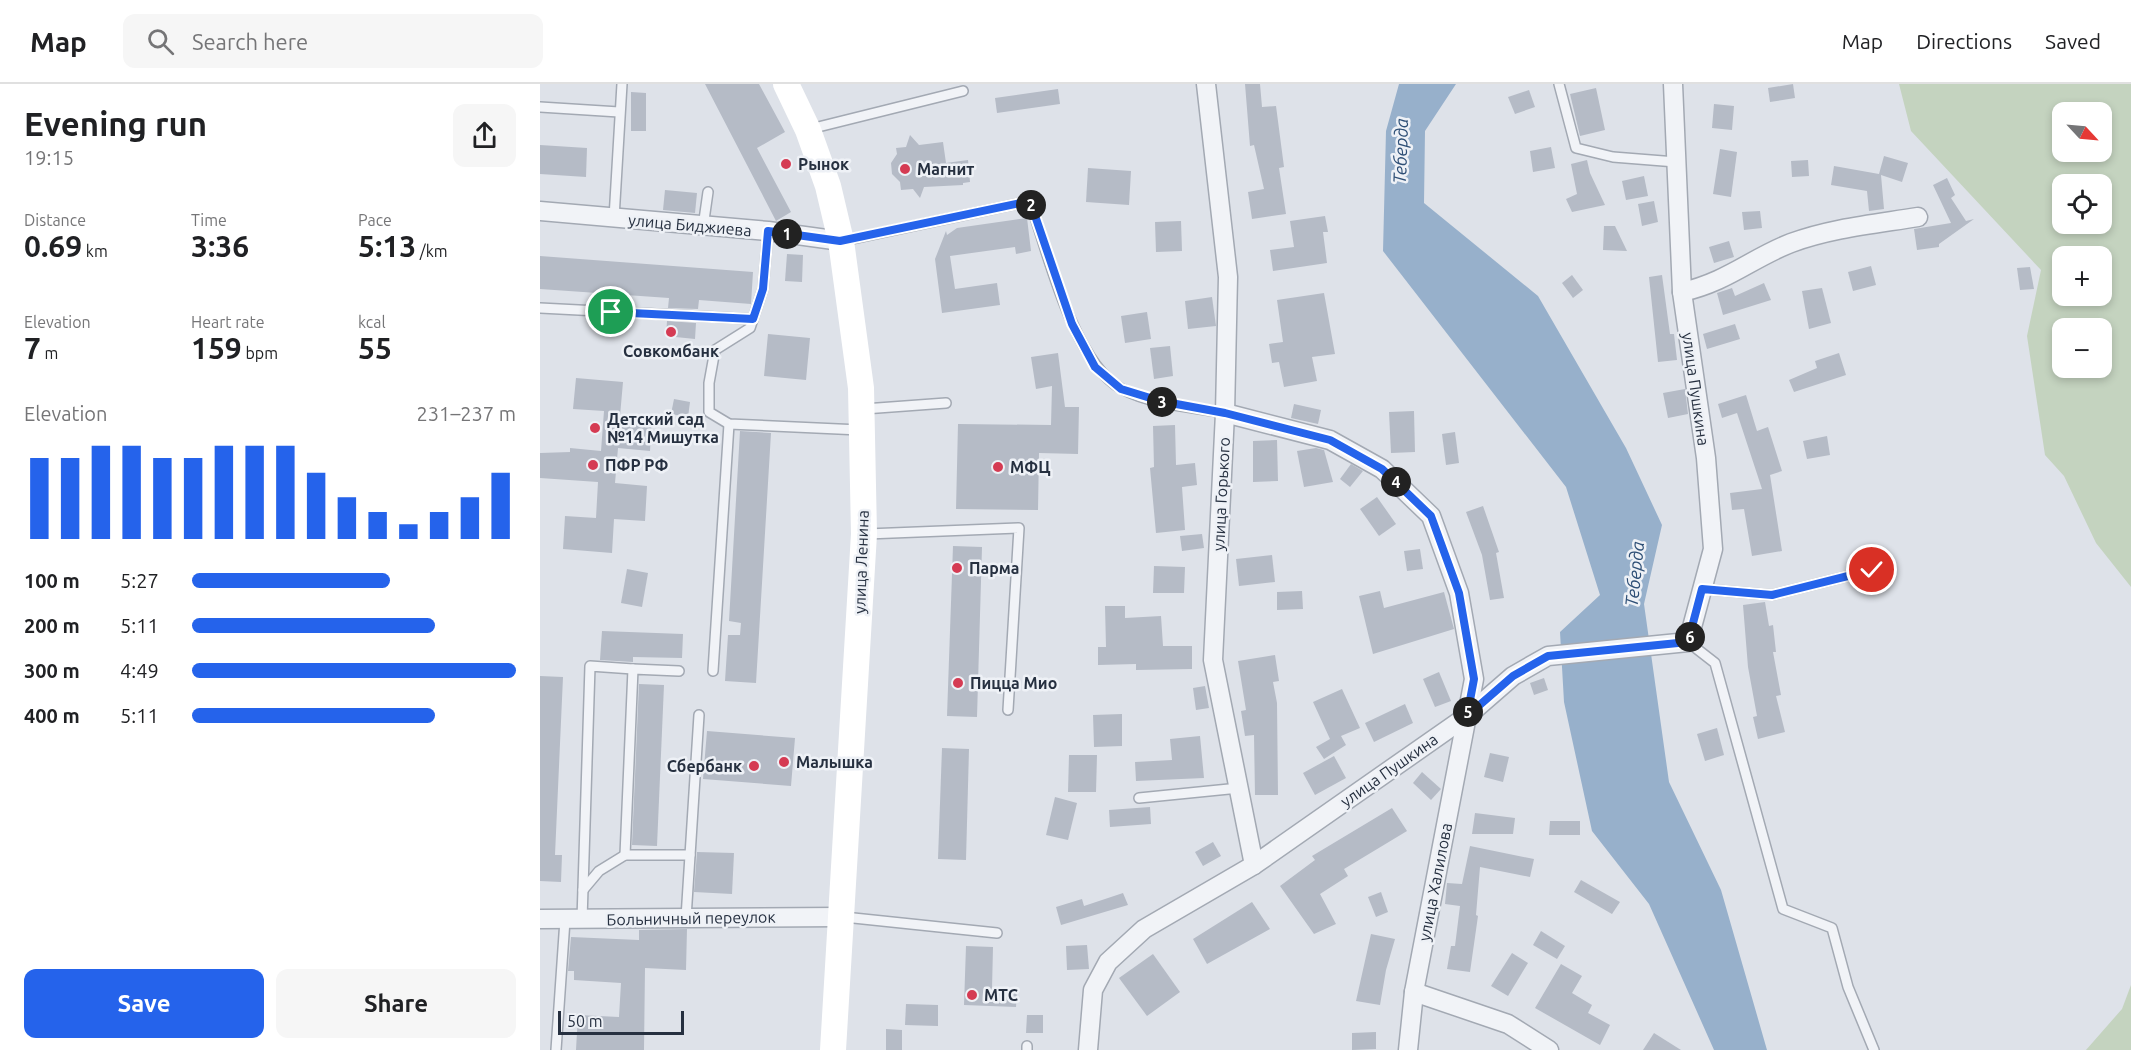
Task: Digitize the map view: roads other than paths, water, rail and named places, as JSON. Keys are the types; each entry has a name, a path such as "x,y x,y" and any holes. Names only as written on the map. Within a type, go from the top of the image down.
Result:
{"main road":[{"name":"улица Ленина","path":"786,84 808,130 828,186 840,241 861,388 864,534 833,1050"}],"street":[{"name":"улица Горького","path":"1206,84 1228,277 1225,413 1213,660 1254,865"},
{"name":"улица Пушкина","path":"1088,1050 1093,990 1108,962 1144,929 1254,865 1467,716 1513,676 1548,656 1688,642 1713,549 1706,459 1682,292 1673,84"},
{"name":"улица Биджиева","path":"540,211 768,231 840,241"},
{"path":"1682,292 1720,281 1788,244 1822,232 1918,217"},
{"name":"улица Халилова","path":"1225,413 1330,440 1382,469 1431,516 1459,593 1474,679 1414,992 1408,1050"},
{"name":"Больничный переулок","path":"540,919 841,917"},
{"path":"1414,992 1508,1024 1549,1050"}],"lane":[{"path":"614,218 622,84"},
{"path":"1559,84 1576,148 1613,157 1676,162"},
{"path":"808,130 963,91"},
{"path":"540,107 619,112"},
{"path":"703,227 708,192"},
{"path":"840,241 1030,201 1072,324 1095,367 1121,389 1160,401 1225,413"},
{"path":"768,231 763,289 750,328 715,350 708,383 709,412 729,424 862,420 946,403"},
{"path":"540,308 753,319"},
{"path":"713,671 729,424"},
{"path":"864,534 1018,528 1008,710"},
{"path":"1702,589 1772,595 1872,570"},
{"path":"1688,642 1715,663 1783,909 1832,928 1848,987 1874,1050"},
{"path":"556,1050 573,920 583,890 590,666 679,671"},
{"path":"625,855 633,669"},
{"path":"686,918 699,715"},
{"path":"1139,798 1239,788"},
{"path":"583,890 599,871 625,855 690,855"},
{"path":"841,917 997,933"}],"water":[{"name":"Теберда","path":"1399,84 1456,84 1425,131 1424,203 1538,296 1626,448 1662,525 1644,604 1669,782 1721,890 1767,1050 1714,1050 1649,904 1592,831 1564,702 1560,632 1600,595 1566,487 1383,251 1386,131"}],"place":[{"name":"Рынок","path":"786,164"},
{"name":"Магнит","path":"905,169"},
{"name":"Совкомбанк","path":"671,332"},
{"name":"Детский сад №14 Мишутка","path":"595,428"},
{"name":"ПФР РФ","path":"593,465"},
{"name":"МФЦ","path":"998,467"},
{"name":"Парма","path":"957,568"},
{"name":"Пицца Мио","path":"958,683"},
{"name":"Малышка","path":"784,762"},
{"name":"Сбербанк","path":"754,766"},
{"name":"МТС","path":"972,995"}]}
